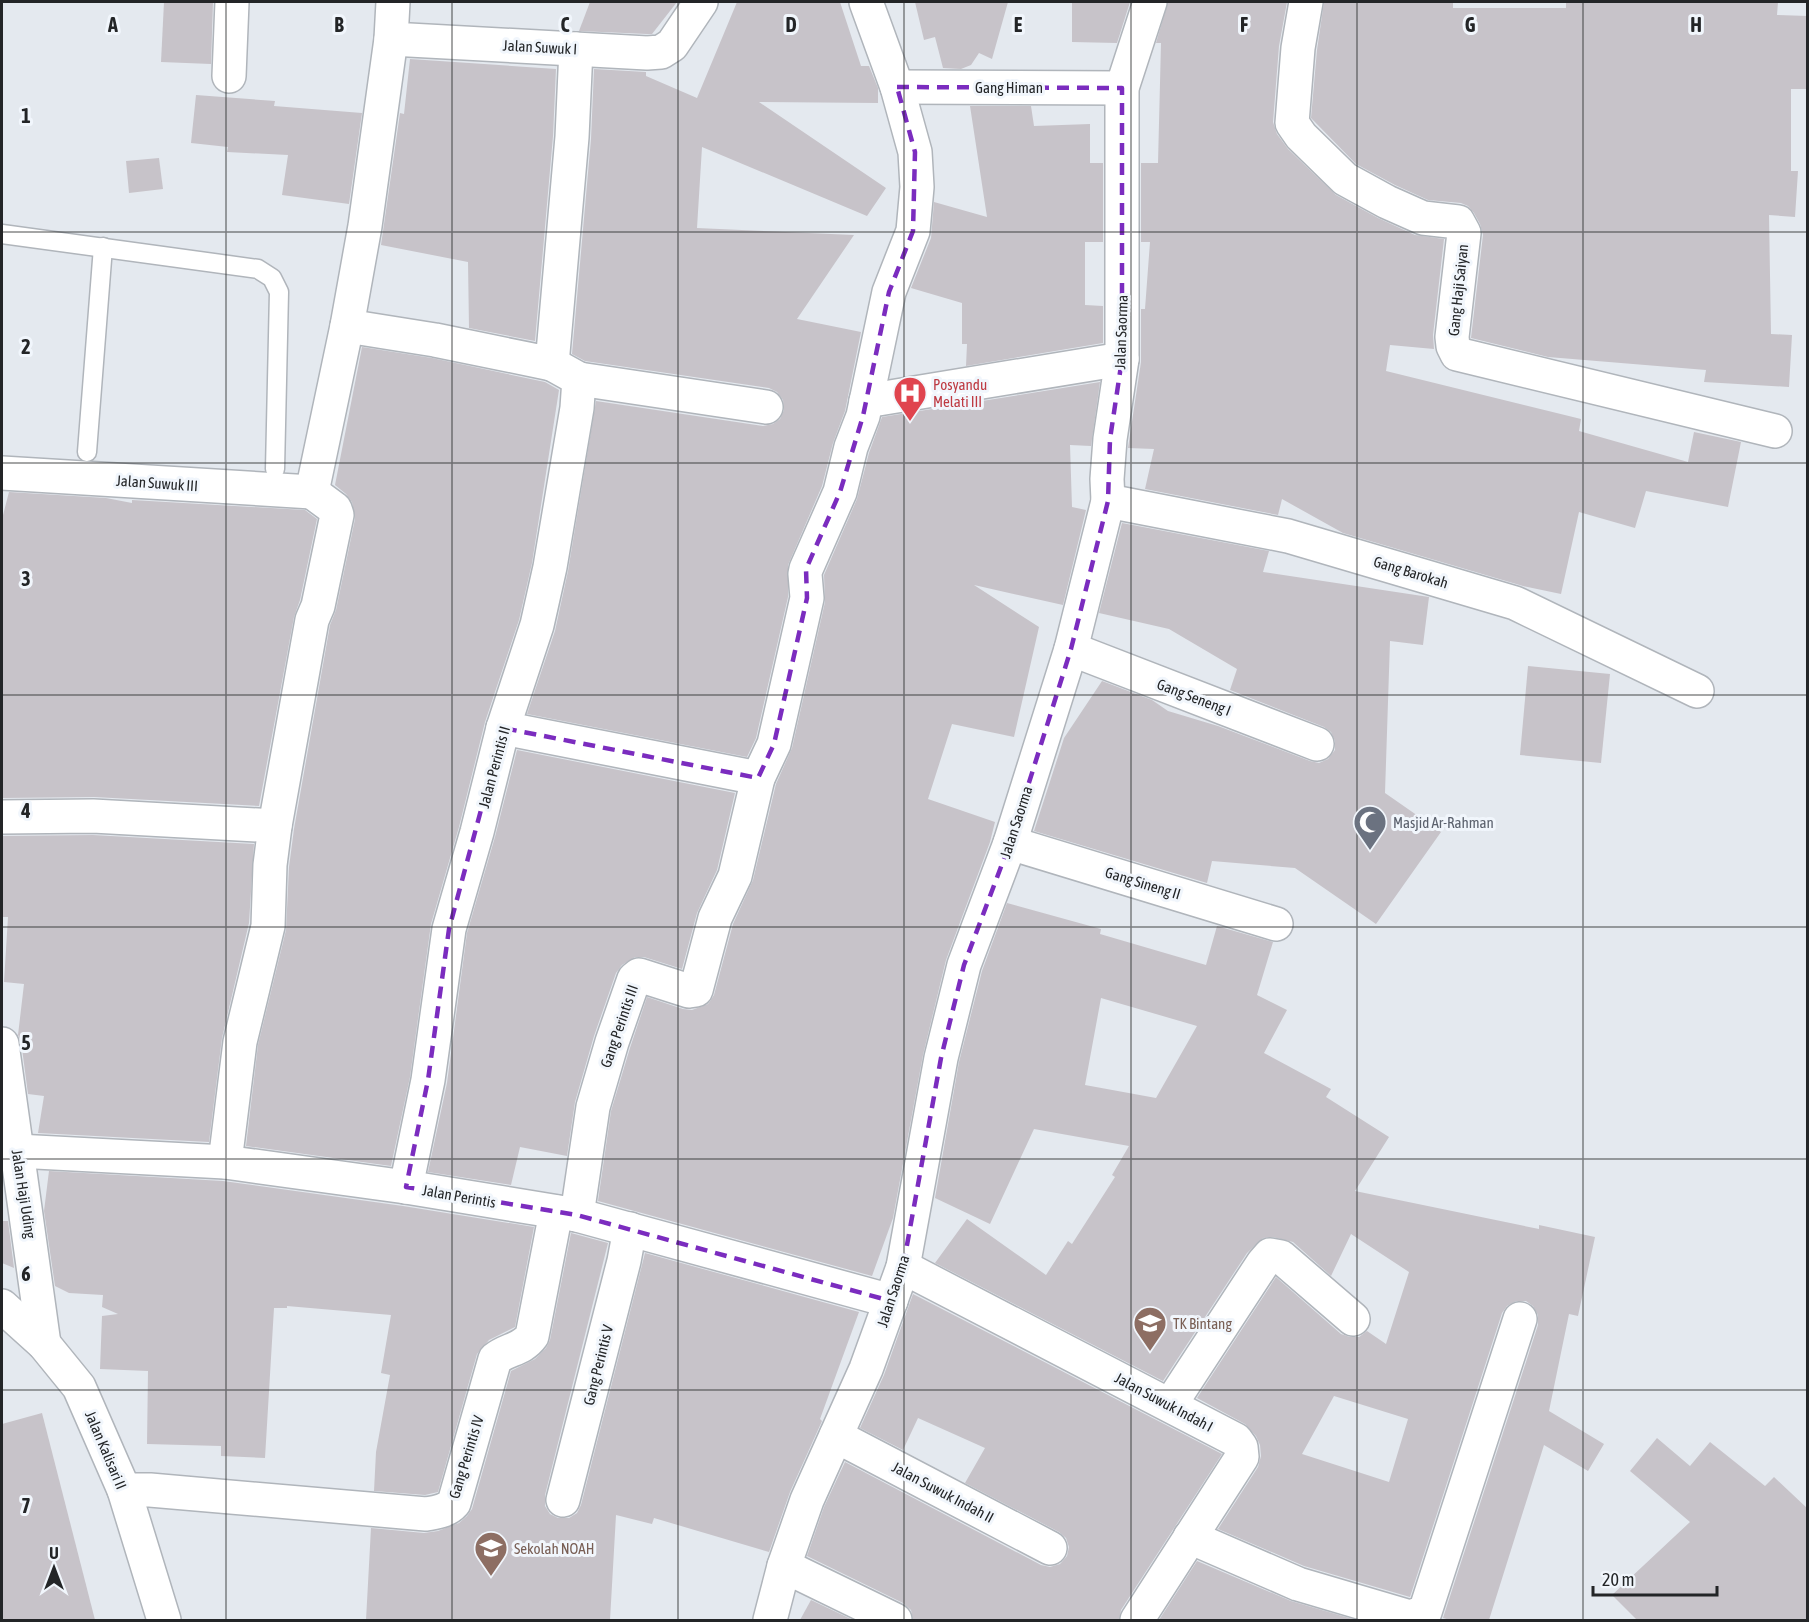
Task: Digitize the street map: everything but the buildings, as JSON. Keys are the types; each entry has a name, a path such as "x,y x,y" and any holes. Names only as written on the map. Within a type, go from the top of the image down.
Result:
{"street":[{"path":"229,76 232,2"},
{"path":"225,1162 240,1042 268,926 270,866 276,826 312,620 318,606 337,515 335,509 312,492 347,326 365,226 391,39 393,2"},
{"name":"Jalan Suwuk I","path":"391,39 661,52 672,45 700,2"},
{"path":"504,728 758,778 774,744 807,598 804,574 840,492 866,401 889,292 913,231 917,187 915,152 897,87 866,2"},
{"name":"Jalan Saorma","path":"770,1620 784,1566 807,1500 866,1369 903,1267 941,1058 964,965 1010,843 1071,649 1108,501 1110,439 1122,359 1122,88 1150,2"},
{"name":"Gang Haji Saiyan","path":"1306,2 1298,48 1292,123 1294,128 1345,179 1423,218 1458,222 1464,233 1452,337 1457,354 1775,431"},
{"name":"Jalan Perintis II","path":"406,1187 428,1080 449,929 504,728 537,625 550,567 577,408 566,371 576,49"},
{"name":"Gang Himan","path":"897,87 1122,88"},
{"path":"347,326 435,340 566,371 766,407"},
{"path":"866,401 1122,359"},
{"name":"Jalan Suwuk III","path":"2,473 312,492"},
{"name":"Gang Barokah","path":"1108,501 1288,536 1515,603 1697,691"},
{"name":"Gang Seneng I","path":"1071,649 1317,744"},
{"name":"Gang Perintis III","path":"567,1214 593,1107 634,979 639,975 689,992 696,990 715,918 735,876 758,778"},
{"path":"2,817 93,816 276,826"},
{"name":"Gang Sineng II","path":"1010,843 1276,924"},
{"name":"Jalan Haji Uding","path":"2,1044 44,1344"},
{"name":"Jalan Perintis","path":"17,1151 225,1162 406,1187 567,1214 630,1229 891,1301"},
{"name":"Gang Perintis IV","path":"124,1490 162,1491 426,1514 450,1508 454,1503 495,1359 502,1353 519,1348 532,1336 567,1214"},
{"name":"Gang Perintis V","path":"563,1500 630,1229"},
{"path":"1170,1405 1270,1255 1281,1257 1353,1319"},
{"name":"Jalan Suwuk Indah I","path":"903,1267 1236,1440 1242,1457 1137,1620"},
{"name":"Jalan Kalisari II","path":"2,1306 44,1344 79,1387 124,1490 164,1620"},
{"path":"1190,1537 1298,1584 1410,1617 1425,1612 1520,1319"},
{"name":"Jalan Suwuk Indah II","path":"836,1436 1050,1548"},
{"path":"784,1566 895,1620"}],"lane":[{"path":"2,234 258,268 272,278 279,292 275,469"},
{"path":"87,452 103,247"}],"highlighted area":[{"path":"897,87 1122,88 1122,359 1110,439 1108,501 1071,649 1010,843 964,965 941,1058 903,1267 891,1301 577,1215 406,1187 428,1080 449,929 503,728 758,778 774,744 807,598 806,569 840,492 863,416 889,292 913,231 915,152"}],"place":[{"name":"Posyandu Melati III","path":"910,422"},
{"name":"Masjid Ar-Rahman","path":"1370,851"},
{"name":"TK Bintang","path":"1150,1352"},
{"name":"Sekolah NOAH","path":"491,1577"}]}
